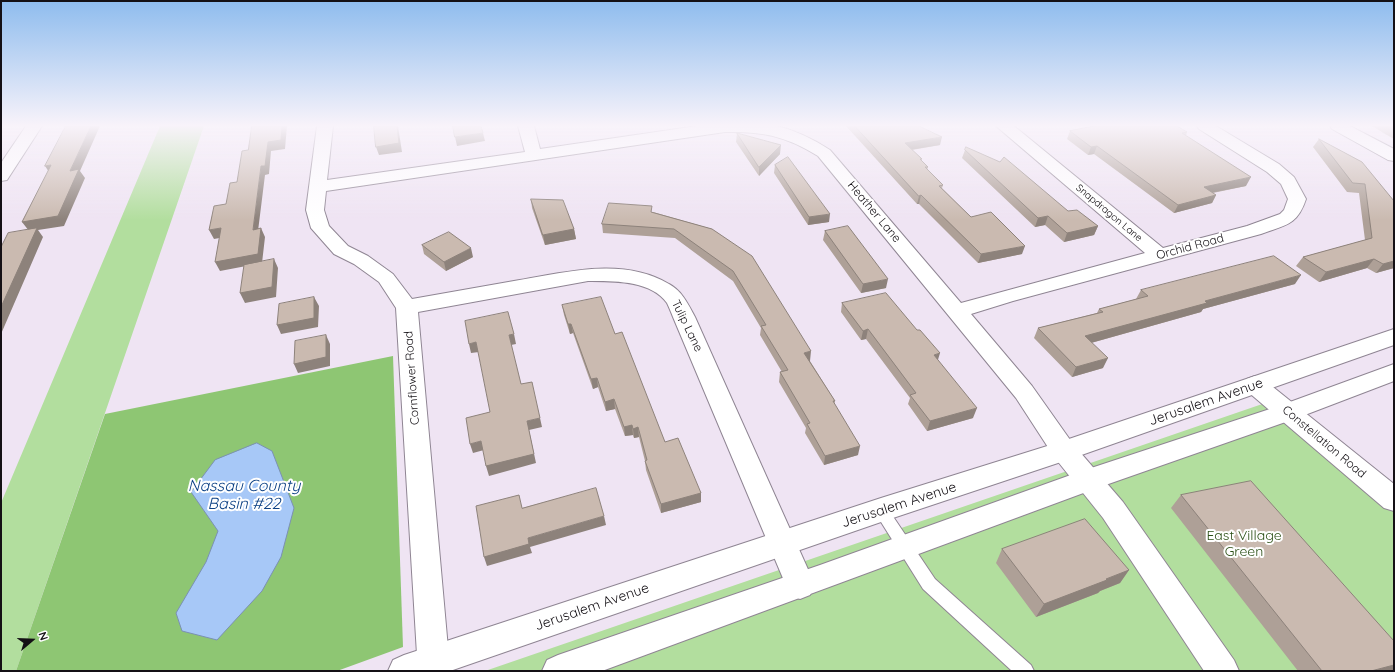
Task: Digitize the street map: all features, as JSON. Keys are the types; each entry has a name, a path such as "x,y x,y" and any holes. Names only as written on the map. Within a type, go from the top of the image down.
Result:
{"street":[{"path":"1,176 13,157"},
{"path":"321,157 315,210 320,228 341,250 361,260 386,278 407,307"},
{"name":"Heather Lane","path":"318,187 525,157"},
{"name":"Heather Lane","path":"828,157 1024,392 1064,451"},
{"name":"Snapdragon Lane","path":"1041,157 1158,255"},
{"name":"Orchid Road","path":"957,311 1006,296 1254,230 1287,218 1293,211 1297,199 1288,181 1273,168 1256,157"},
{"name":"Tulip Lane","path":"407,307 588,275 615,274 650,281 673,296 684,317 800,585"},
{"name":"Cornflower Road","path":"407,307 433,666"},
{"name":"Jerusalem Avenue","path":"404,671 433,666 783,543 1064,451 1394,337"},
{"path":"558,671 1088,480 1288,412 1394,372"},
{"name":"Constellation Road","path":"1255,384 1394,500"},
{"path":"1064,451 1113,510 1223,671"}],"lane":[{"path":"881,510 929,584 1025,671"}],"green space":[{"path":"147,157 193,157 16,671 1,671 1,503"},
{"path":"393,356 403,647 337,671 16,671 105,414"},
{"name":"East Village Green","path":"1271,401 1394,503 1394,671 485,671"}],"water":[{"name":"Nassau County Basin #22","path":"257,443 272,451 294,508 281,557 262,591 217,640 182,631 176,613 206,562 218,531 191,492 215,460"}],"building":[{"path":"50,157 76,157 70,171 79,169 58,216 22,222 51,165 45,166"},
{"path":"241,157 266,157 265,166 261,166 253,230 261,228 258,254 215,262 221,228 209,230 214,206 226,204 230,183 237,182"},
{"path":"753,157 769,157 759,167"},
{"path":"788,157 830,214 809,217 775,165"},
{"path":"884,157 920,157 922,159 920,159 928,167 925,167 943,185 939,186 971,217 991,212 1025,246 981,254 921,195 919,196"},
{"path":"973,157 989,157 1000,162 1004,157 1068,211 1077,210 1098,226 1067,233 1048,216 1038,218"},
{"path":"1113,157 1220,157 1251,177 1204,187 1216,195 1178,205"},
{"path":"1333,157 1353,157 1362,162 1394,201 1394,261 1383,264 1374,259 1326,272 1303,257 1372,238 1365,184 1353,183"},
{"path":"531,199 563,200 574,229 543,235"},
{"path":"609,203 652,206 651,212 712,229 752,256 811,351 804,353 835,401 833,401 860,446 825,456 807,424 810,423 780,372 788,370 761,326 766,325 733,271 674,229 602,224"},
{"path":"848,226 888,279 863,284 825,231"},
{"path":"37,228 1,307 1,247 8,233"},
{"path":"449,232 471,248 444,262 422,245"},
{"path":"1274,256 1301,275 1205,301 1207,303 1085,336 1108,358 1076,367 1038,328 1103,312 1099,309 1148,296 1141,290"},
{"path":"274,259 272,287 240,293 244,265"},
{"path":"886,293 917,330 920,330 940,353 934,355 977,408 930,421 910,395 916,393 868,329 863,331 842,303"},
{"path":"314,297 314,318 277,325 279,304"},
{"path":"601,297 615,334 622,332 665,442 678,438 701,493 661,504 645,461 647,460 638,427 633,429 632,425 624,427 614,399 605,402 597,378 591,379 571,324 568,324 562,305"},
{"path":"508,312 514,334 509,335 521,384 532,382 540,418 527,421 534,454 486,466 481,441 470,444 466,418 490,412 476,342 469,344 465,321"},
{"path":"326,335 326,357 294,364 295,341"},
{"path":"1251,481 1394,641 1394,665 1371,671 1322,671 1181,495"},
{"path":"596,488 604,516 528,538 529,544 484,557 476,506 519,495 522,508"},
{"path":"1085,519 1129,570 1044,604 1002,549"}]}
